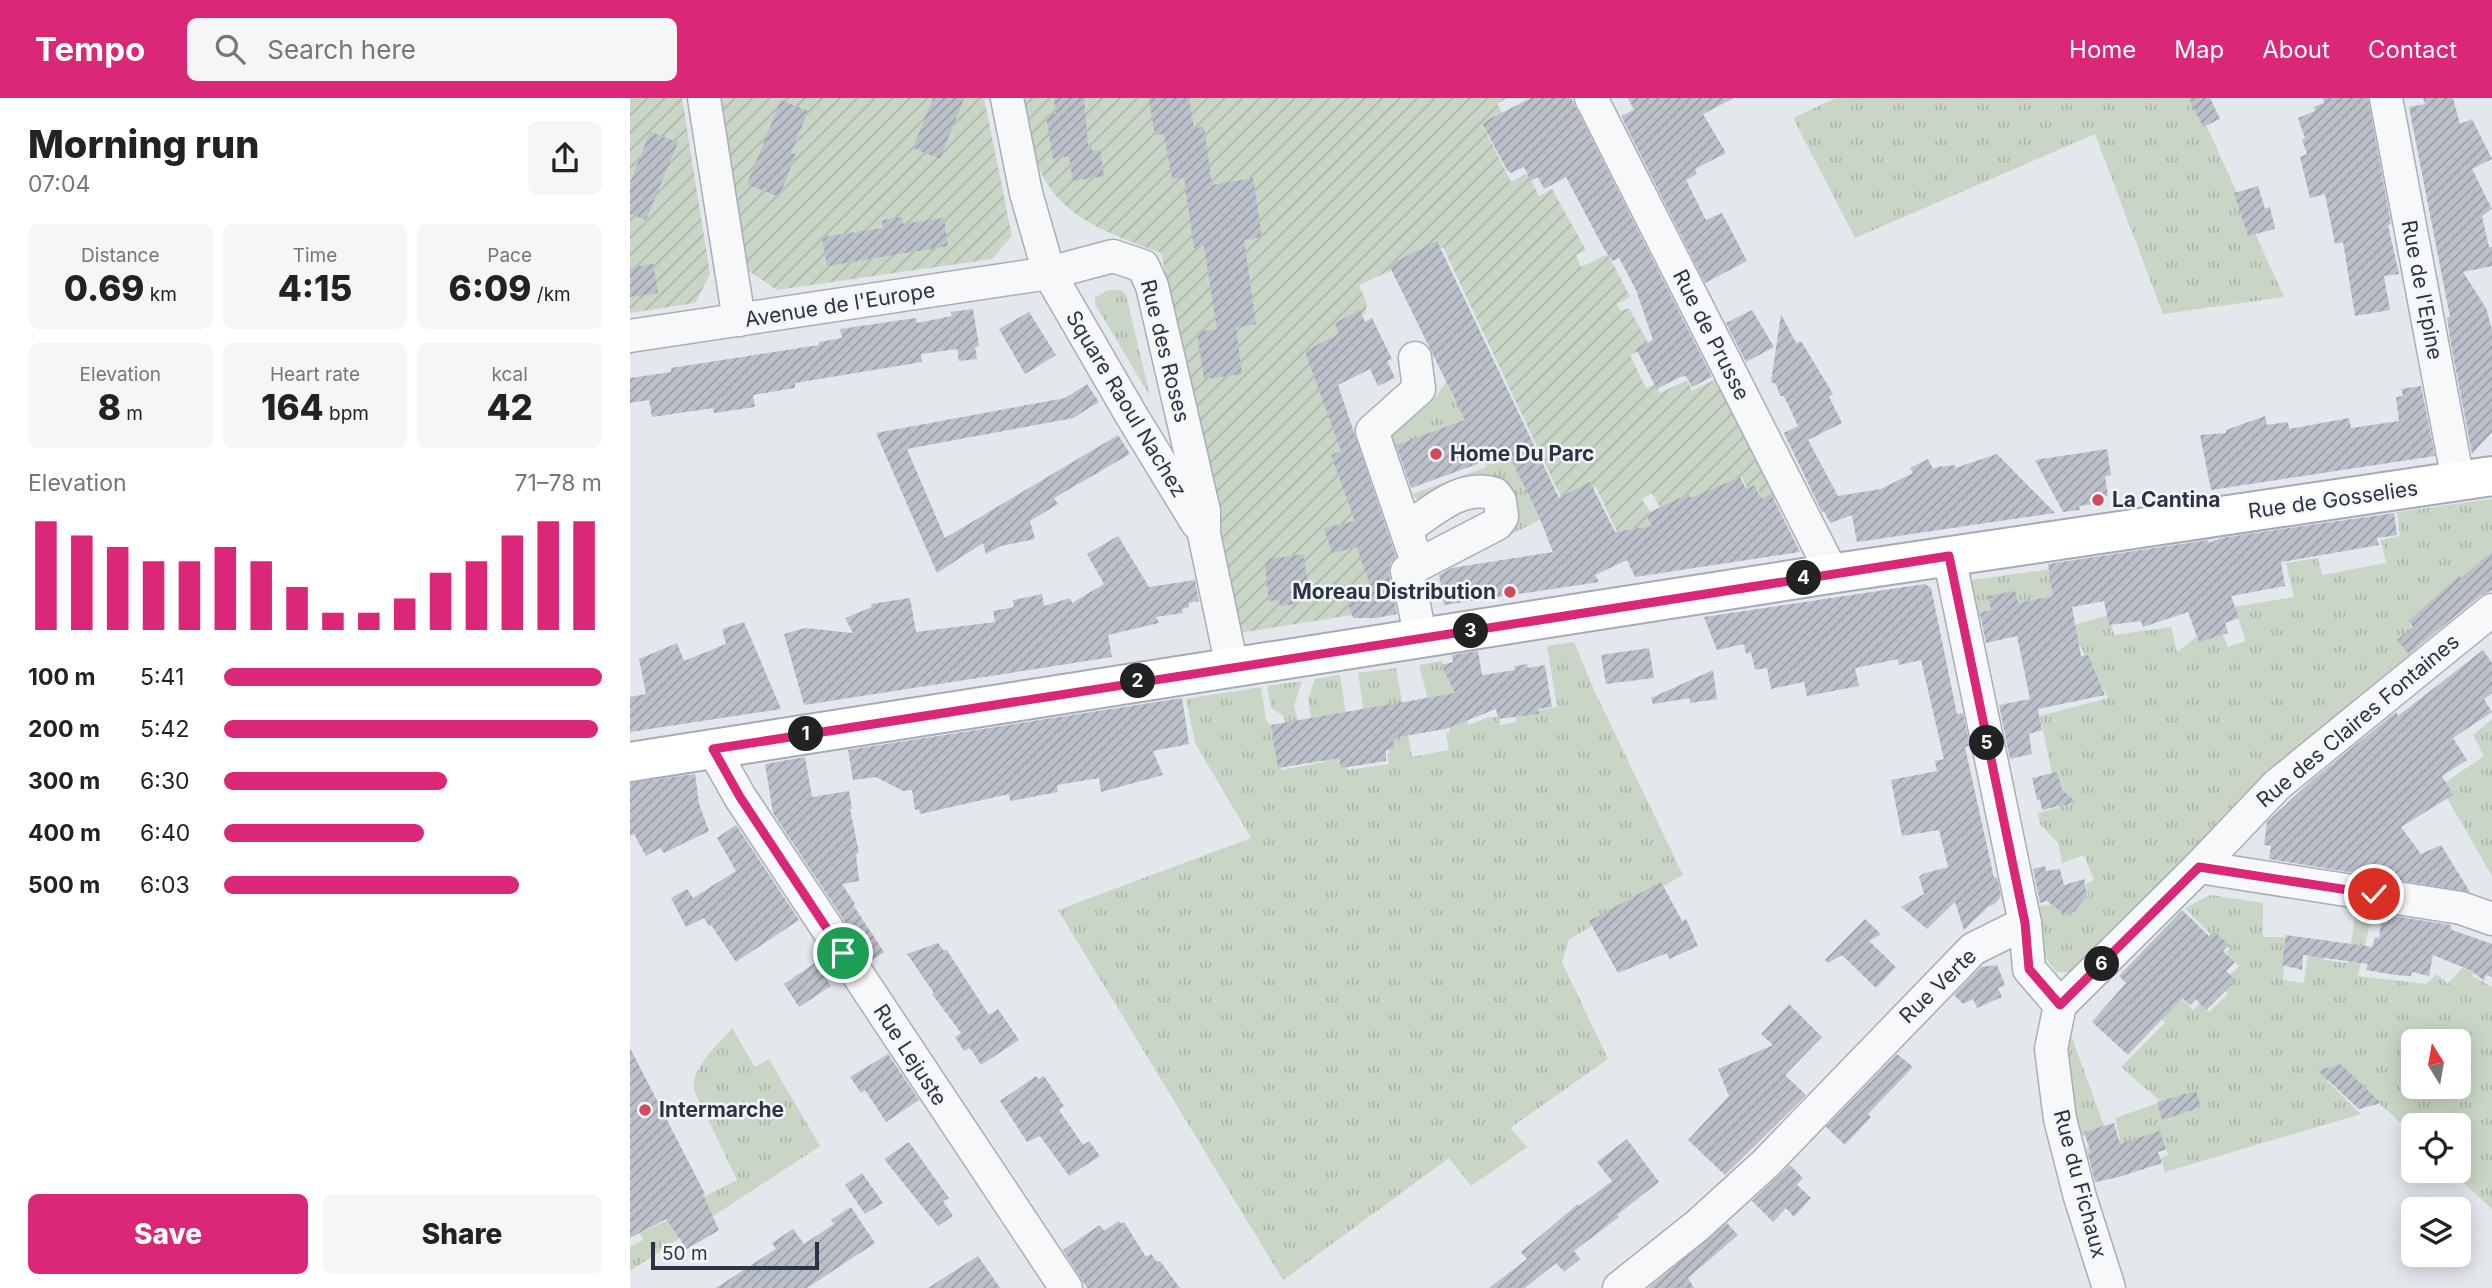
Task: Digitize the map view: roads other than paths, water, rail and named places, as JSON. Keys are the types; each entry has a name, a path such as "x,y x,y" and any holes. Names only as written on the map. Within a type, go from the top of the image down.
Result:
{"main road":[{"name":"Rue de Gosselies","path":"630,762 1829,574 2475,479"}],"street":[{"path":"704,98 739,320"},
{"path":"1007,98 1026,193 1049,273"},
{"name":"Rue de Prusse","path":"1591,98 1820,549 1829,574"},
{"name":"Rue de l'Epine","path":"2386,98 2475,479"},
{"name":"Rue des Roses","path":"1049,273 1113,256 1143,266 1152,286 1204,511 1204,534 1232,667"},
{"name":"Avenue de l'Europe","path":"630,336 1049,273"},
{"name":"Square Raoul Nachez","path":"1049,273 1204,534"},
{"path":"1415,358 1419,389 1372,430 1418,565"},
{"path":"1406,529 1455,496 1466,492 1488,492 1495,494 1500,501 1502,517 1497,524 1407,570 1422,639"},
{"path":"1949,556 2025,923 2029,969 2060,1005"},
{"name":"Rue des Claires Fontaines","path":"2060,1005 2277,785 2492,610"},
{"name":"Rue Lejuste","path":"713,749 740,797 1066,1288"},
{"path":"2199,867 2461,908 2492,919"},
{"name":"Rue Verte","path":"1619,1288 1698,1225 1765,1164 1973,948 2025,923"},
{"name":"Rue du Fichaux","path":"2060,1005 2051,1049 2060,1119 2080,1197 2109,1288"}],"place":[{"name":"Home Du Parc","path":"1436,454"},
{"name":"La Cantina","path":"2098,500"},
{"name":"Moreau Distribution","path":"1510,592"},
{"name":"Intermarche","path":"645,1110"}]}
